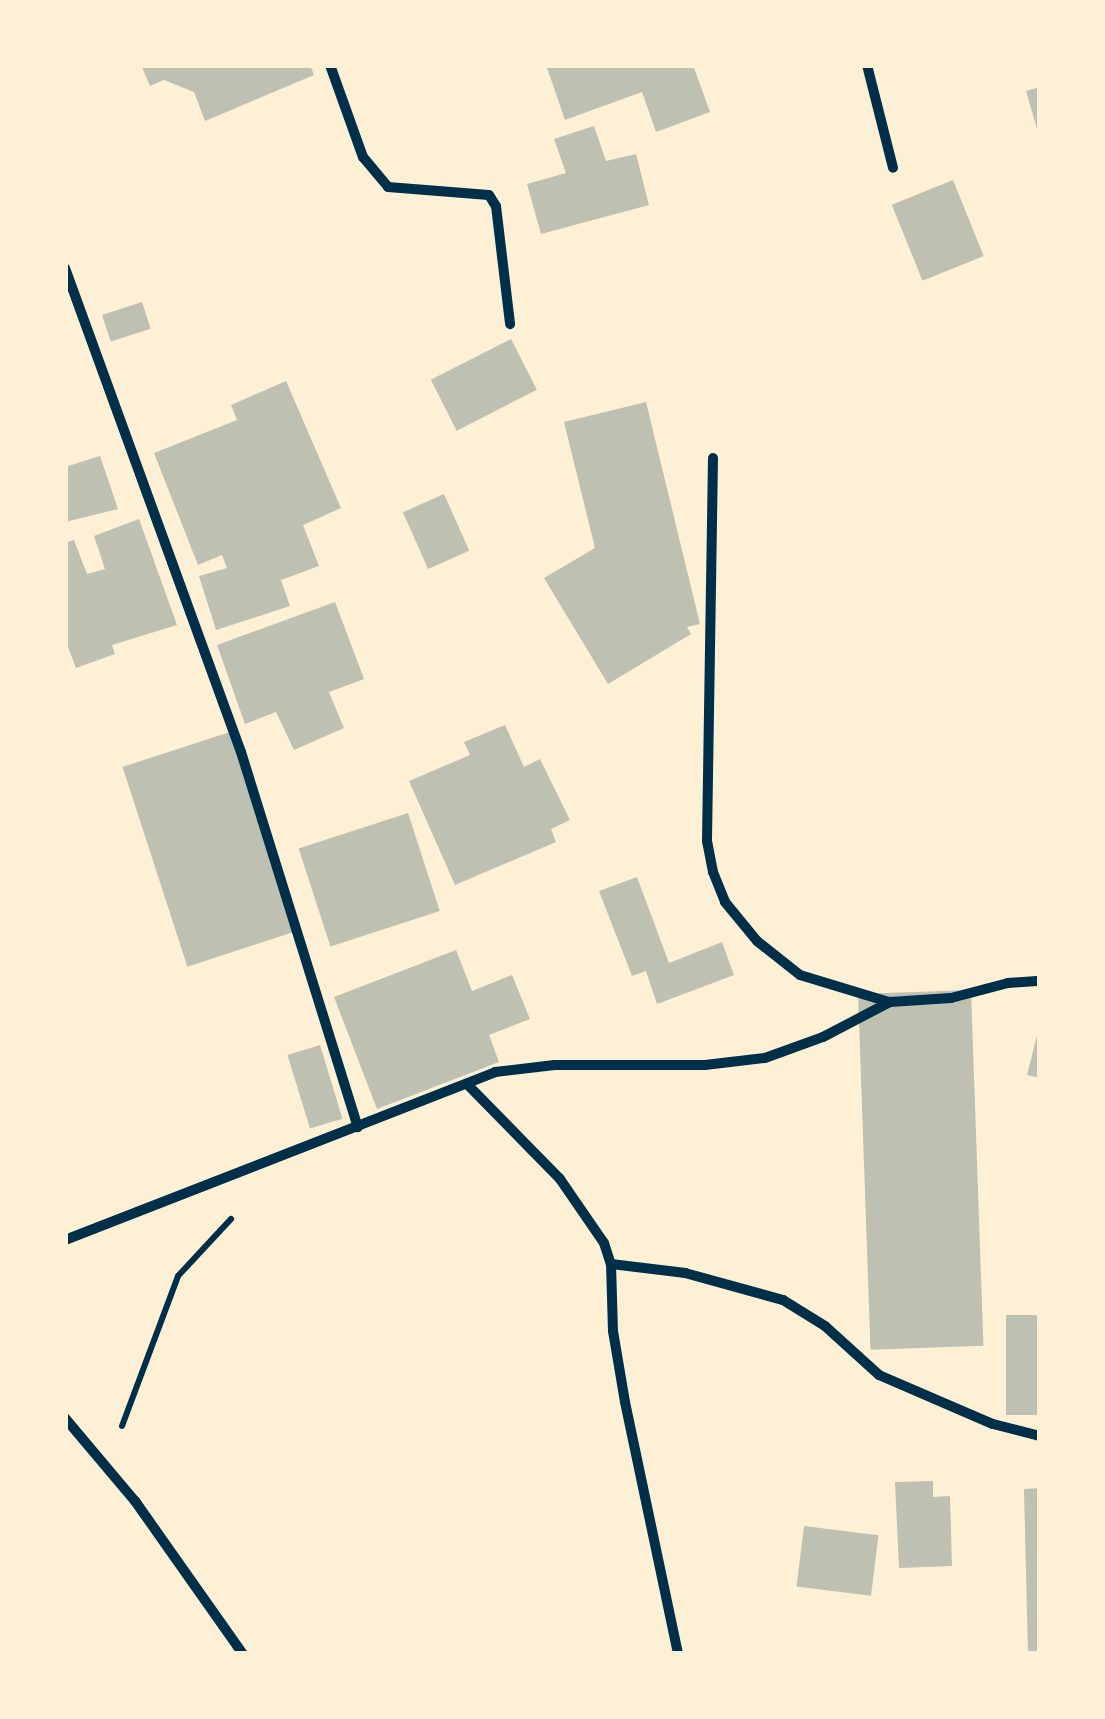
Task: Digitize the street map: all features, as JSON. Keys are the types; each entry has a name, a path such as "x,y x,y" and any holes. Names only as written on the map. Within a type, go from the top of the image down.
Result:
{"street":[{"path":"330,65 363,157 388,186 489,195 496,206 510,324"},
{"path":"867,65 893,168"},
{"path":"65,268 241,752 358,1127"},
{"path":"713,458 707,841 712,872 725,902 757,941 800,975 890,1002 951,998 1040,980"},
{"path":"65,1240 495,1072 555,1065 706,1064 764,1058 822,1037 890,1002"},
{"path":"467,1084 560,1180 604,1243 611,1264 616,1348 678,1654"},
{"path":"611,1264 685,1274 783,1300 825,1326 878,1375 993,1424 1040,1436"},
{"path":"65,1418 243,1654"}],"path":[{"path":"106,1468 178,1276 243,1206"}],"building":[{"path":"141,65 310,65 314,75 205,121 194,92 164,80 150,86"},
{"path":"546,65 693,65 710,112 656,132 642,92 565,120"},
{"path":"1040,87 1040,135 1039,136 1026,91"},
{"path":"594,126 606,161 636,154 649,205 541,234 527,184 566,173 554,139"},
{"path":"953,180 984,256 923,281 892,205"},
{"path":"142,302 151,329 111,342 102,315"},
{"path":"511,339 537,390 457,431 431,380"},
{"path":"286,381 341,508 303,525 319,566 281,580 290,606 216,630 199,576 227,568 222,555 198,565 154,453 237,420 231,405"},
{"path":"646,402 700,624 687,627 691,634 608,684 544,578 595,548 564,422"},
{"path":"100,456 118,509 65,522 65,467"},
{"path":"444,494 469,551 428,569 403,512"},
{"path":"139,519 177,625 112,645 115,654 76,668 65,639 65,543 74,540 87,574 105,569 94,536"},
{"path":"335,602 364,679 329,692 344,728 294,750 276,712 245,724 217,645"},
{"path":"505,725 524,767 540,759 570,820 551,829 556,842 455,885 409,781 470,755 464,742"},
{"path":"230,732 295,932 187,967 123,767"},
{"path":"408,813 440,911 330,946 299,849"},
{"path":"637,877 669,963 722,942 734,975 657,1004 646,971 632,976 599,891"},
{"path":"456,950 472,991 512,975 530,1019 489,1035 499,1062 377,1109 334,997"},
{"path":"971,990 983,1346 870,1350 858,994"},
{"path":"1040,1028 1040,1078 1027,1075"},
{"path":"320,1045 343,1119 310,1129 287,1055"},
{"path":"1006,1315 1040,1315 1040,1415 1006,1415"},
{"path":"933,1481 933,1497 950,1496 952,1566 899,1568 895,1482"},
{"path":"1040,1488 1040,1654 1028,1654 1024,1489"},
{"path":"804,1526 878,1535 871,1596 797,1587"}]}
